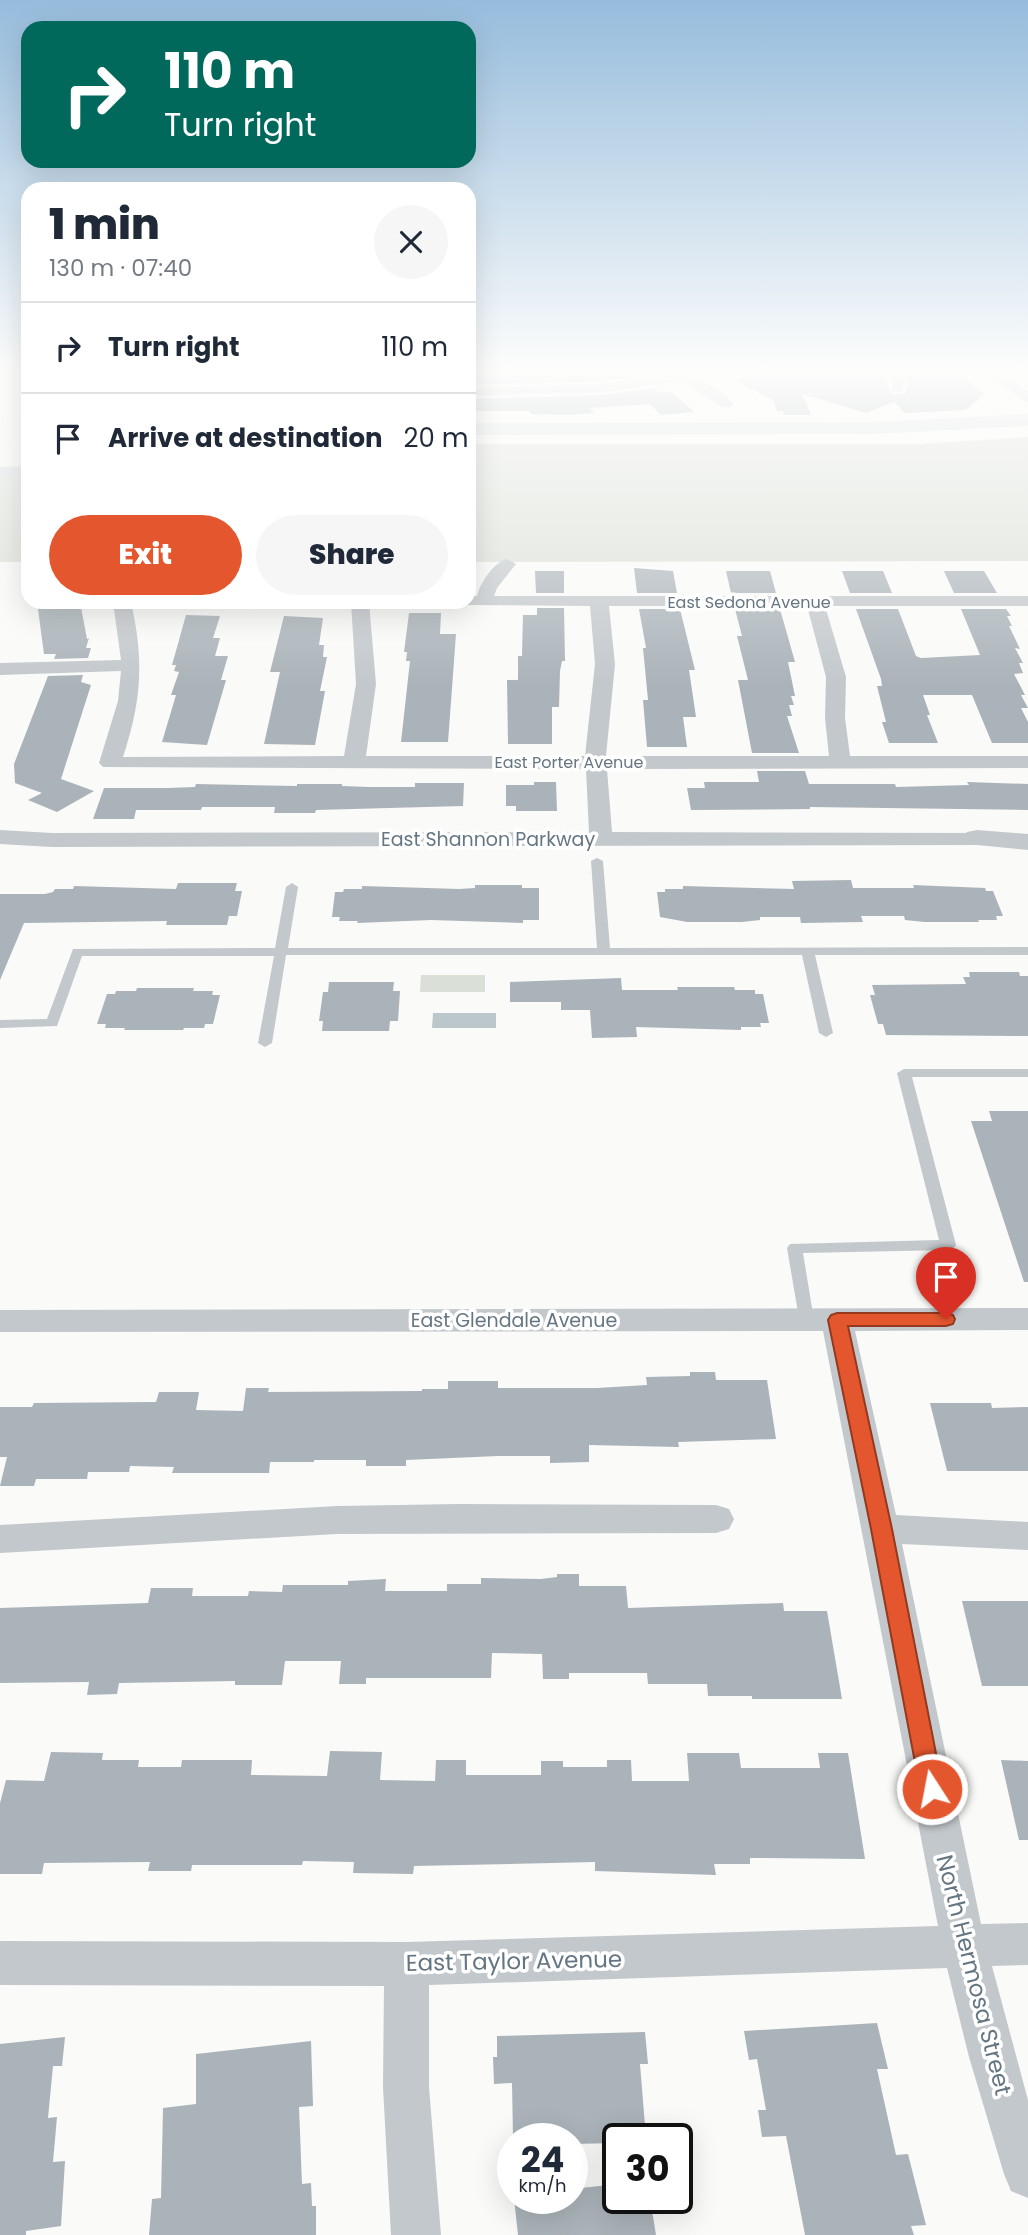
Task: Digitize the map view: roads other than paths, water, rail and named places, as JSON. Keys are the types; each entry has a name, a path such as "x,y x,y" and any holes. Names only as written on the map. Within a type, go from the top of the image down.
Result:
{"street":[{"path":"477,601 507,564"},
{"name":"East Sedona Avenue","path":"477,601 1028,601"},
{"path":"599,601 605,664 596,723 599,850"},
{"path":"815,602 835,669 836,729 840,762"},
{"path":"0,669 132,664 131,643 123,609"},
{"path":"354,763 366,684 361,609"},
{"name":"East Porter Avenue","path":"132,664 127,716 110,763 1028,762"},
{"name":"East Shannon Parkway","path":"0,837 599,850 977,838 1028,840"},
{"name":"East Glendale Avenue","path":"0,1321 1028,1319"},
{"name":"North Hermosa Street","path":"822,1320 881,1529 962,1944 1010,2121 1028,2174"},
{"path":"0,1539 337,1520 716,1519"},
{"path":"881,1529 1028,1536"},
{"name":"East Taylor Avenue","path":"0,1963 407,1964 619,1959 962,1944 1028,1944"},
{"path":"407,1964 406,2087 416,2235"}],"lane":[{"path":"599,850 604,952"},
{"path":"265,1043 292,887"},
{"path":"0,1024 52,1023 77,952 1028,951"},
{"path":"808,952 826,1033"},
{"path":"822,1320 795,1248 948,1245 904,1073 1028,1073"}]}
